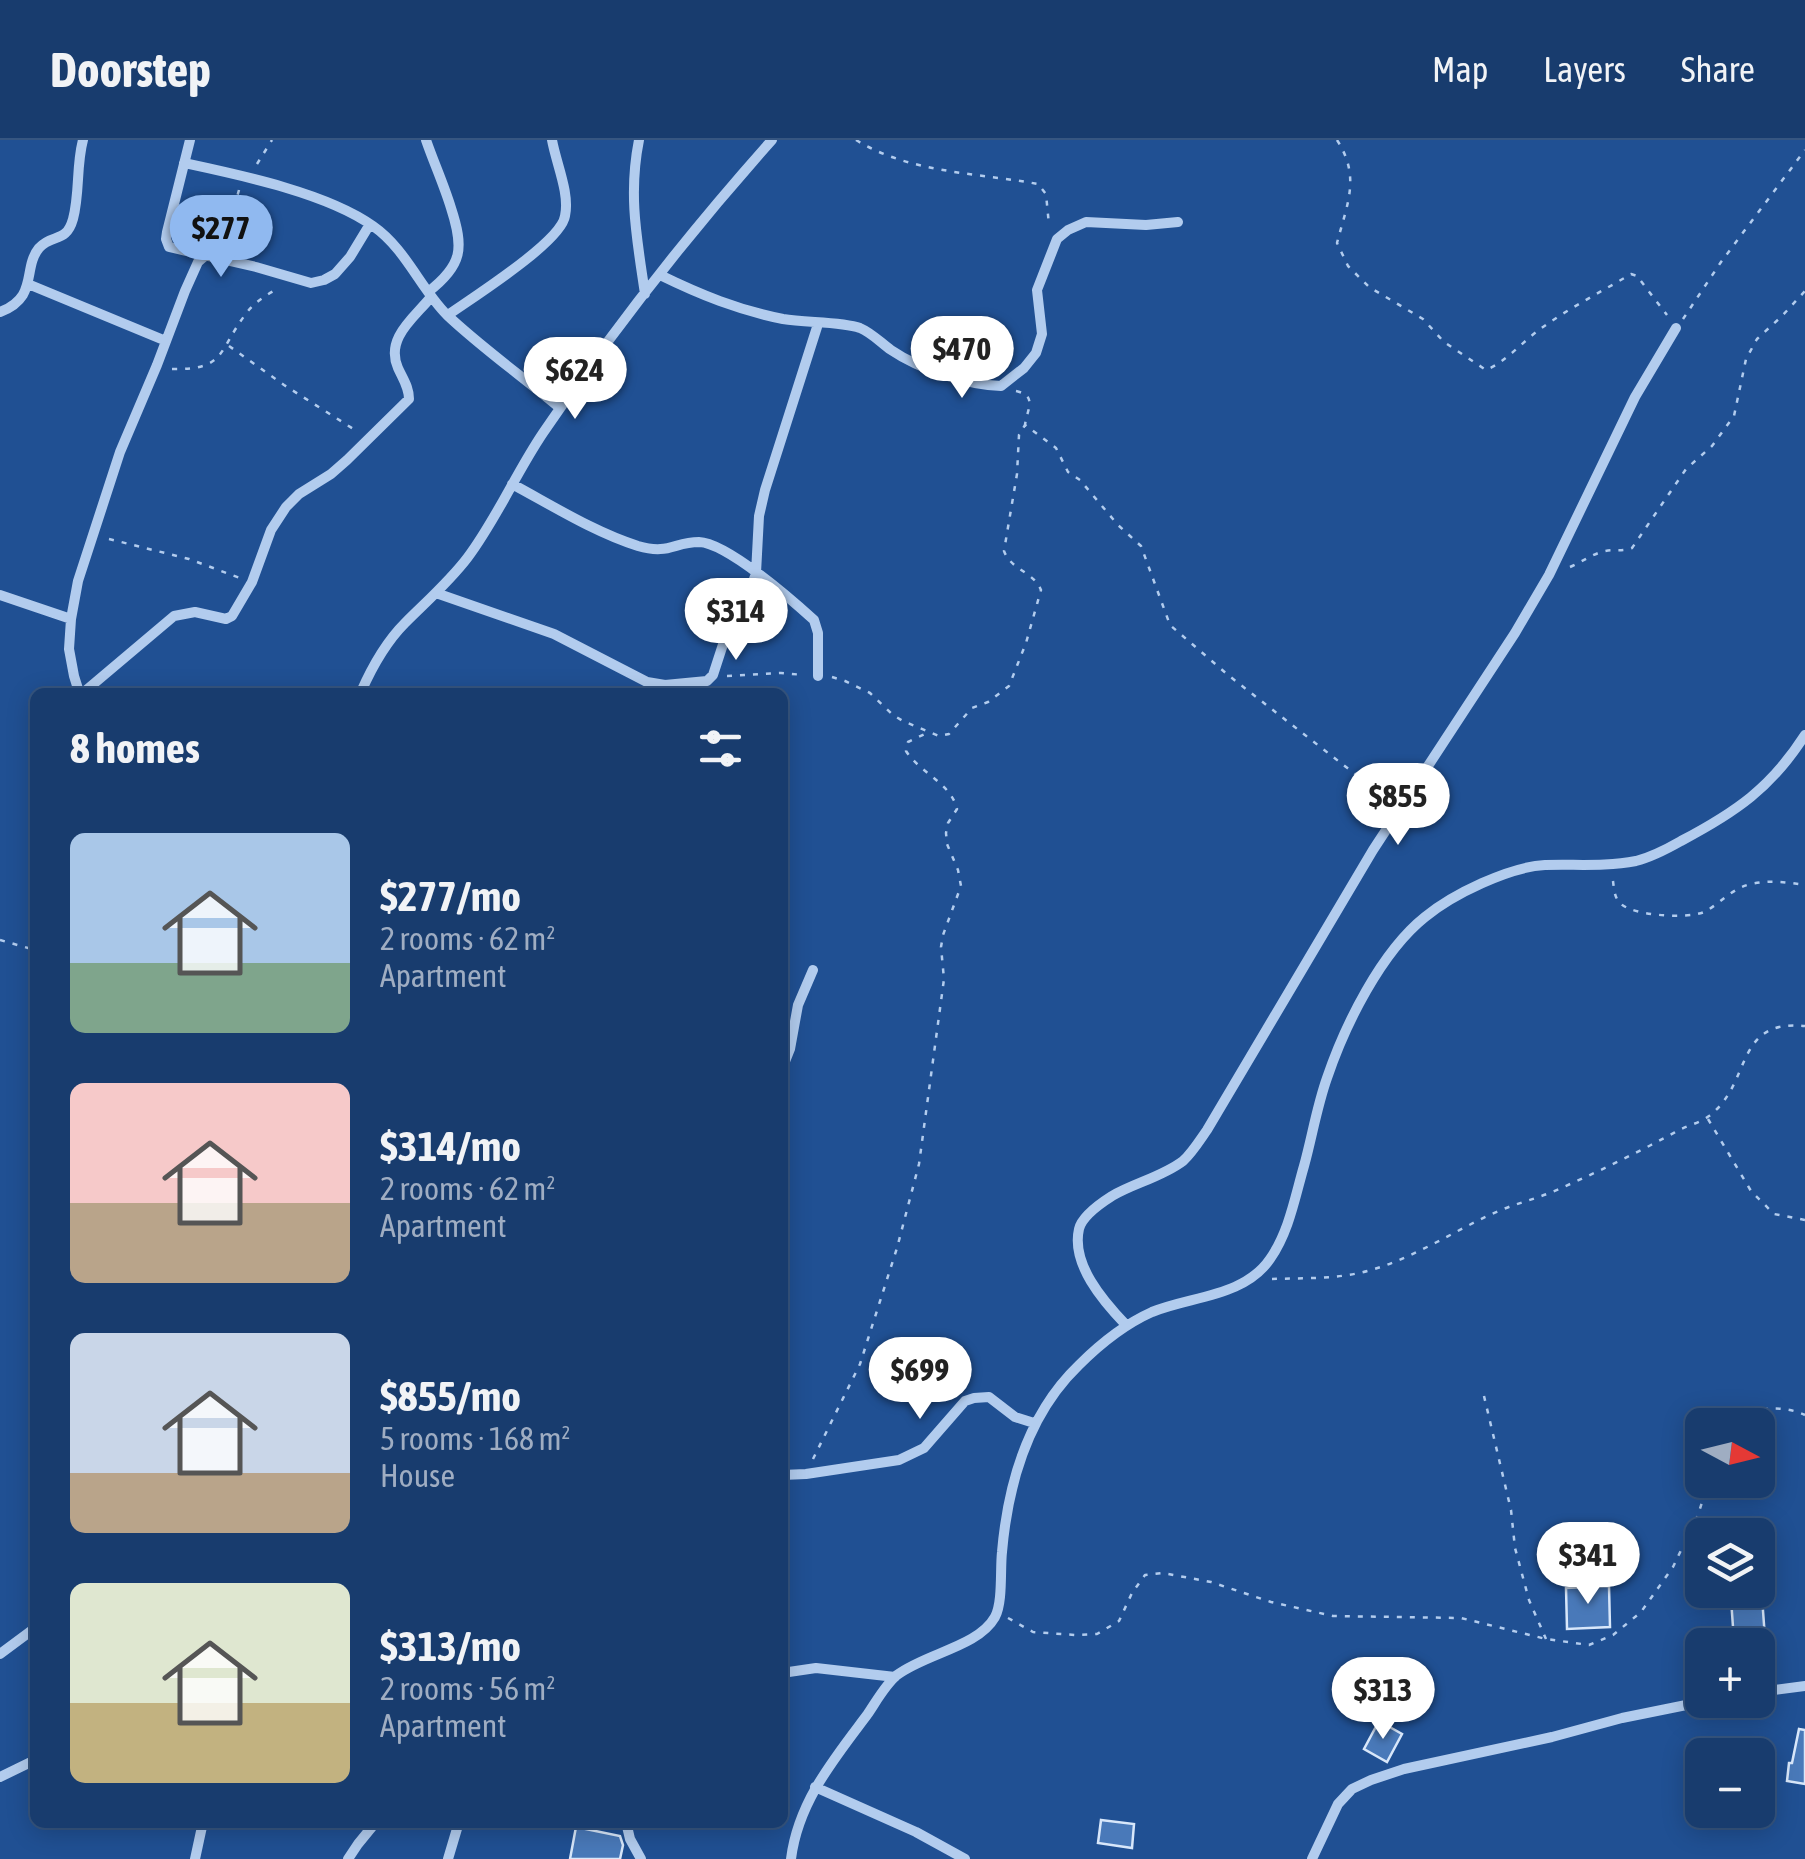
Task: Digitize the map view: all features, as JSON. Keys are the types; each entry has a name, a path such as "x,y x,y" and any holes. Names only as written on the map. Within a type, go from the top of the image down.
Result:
{"street":[{"path":"0,312 16,304 28,284 36,251 63,236 72,224 84,140"},
{"path":"190,140 167,246 310,283 334,274 350,258 370,224"},
{"path":"87,688 174,616 195,612 232,616 252,582 270,530 286,507 298,494 331,474 408,399 410,391 394,360 396,342 452,268 460,243 426,140"},
{"path":"448,316 546,242 565,221 565,197 552,140"},
{"path":"639,140 632,177 645,294"},
{"path":"363,688 392,638 470,555 541,435 645,294 772,140"},
{"path":"184,163 316,198 370,224 394,245 448,316 560,408"},
{"path":"660,275 715,301 752,312 818,324 856,326 922,368 970,383 1000,386 1024,368 1036,352 1042,334 1037,290 1057,239 1086,222 1178,222"},
{"path":"79,688 70,650 71,619 93,535 120,452 198,262 206,256"},
{"path":"28,284 166,342"},
{"path":"436,593 554,634 656,685 707,681 756,574 759,516 765,490 818,324"},
{"path":"1126,1324 1109,1308 1083,1267 1078,1249 1079,1226 1111,1197 1184,1161 1207,1130 1373,850 1549,576 1635,398 1676,328"},
{"path":"512,484 634,544 657,551 704,542 731,554 814,620 818,633 818,676"},
{"path":"0,595 71,619"},
{"path":"792,1859 800,1818 815,1787 895,1677 930,1655 983,1634 998,1612 1007,1510 1017,1470 1047,1401 1076,1367 1126,1324 1157,1310 1237,1287 1270,1258 1292,1208 1327,1077 1358,1006 1405,936 1452,897 1518,871 1546,865 1596,866 1649,858 1750,800 1805,735"},
{"path":"788,1054 798,1005 813,970"},
{"path":"788,1004 798,1005"},
{"path":"788,1475 899,1460 924,1448 965,1402 974,1398 988,1397 1015,1417 1034,1424"},
{"path":"0,1654 30,1632"},
{"path":"788,1672 816,1668 895,1677"},
{"path":"1775,1690 1805,1686"},
{"path":"1312,1859 1338,1804 1352,1789 1371,1780 1404,1769 1685,1706"},
{"path":"0,1778 30,1763"},
{"path":"815,1787 916,1832 965,1859"},
{"path":"195,1859 202,1828"},
{"path":"348,1859 371,1828"},
{"path":"448,1859 456,1828"},
{"path":"627,1828 642,1859"}],"path":[{"path":"206,256 225,228 246,178 272,140"},
{"path":"856,140 874,151 912,163 1038,184 1046,194 1048,223 1057,239"},
{"path":"1336,140 1352,180 1336,243 1348,266 1369,288 1423,319 1444,342 1486,370 1576,303 1632,274 1676,328 1805,150"},
{"path":"158,365 190,369 215,361 248,310 264,296 296,279"},
{"path":"1549,576 1595,554 1632,548 1686,469 1712,446 1734,416 1746,359 1757,340 1805,291"},
{"path":"228,345 369,439"},
{"path":"712,674 781,673 838,678 870,693 893,715 938,736 949,734 972,708 988,702 1009,686 1042,590 1037,581 1007,559 1004,551 1018,474 1020,435 1030,403 1026,393 1000,386"},
{"path":"1026,425 1056,448 1068,472 1141,546 1165,614 1176,631 1400,809"},
{"path":"93,535 189,559 252,582"},
{"path":"806,1474 860,1364 897,1248 918,1164 944,979 943,935 961,886 946,844 956,802 906,751 908,742 929,732"},
{"path":"1612,864 1615,894 1620,903 1660,914 1703,912 1746,885 1773,880 1805,885"},
{"path":"0,940 30,949"},
{"path":"1250,1279 1350,1275 1403,1258 1500,1210 1548,1194 1641,1152 1708,1118 1730,1095 1748,1052 1761,1035 1774,1027 1805,1026"},
{"path":"1708,1118 1751,1191 1774,1214 1805,1220"},
{"path":"1484,1396 1528,1600 1546,1640"},
{"path":"1775,1409 1796,1410 1805,1415"},
{"path":"998,1612 1033,1632 1098,1634 1120,1621 1145,1575 1163,1573 1334,1616 1461,1618 1546,1640 1589,1645 1613,1634 1640,1612 1673,1567 1704,1498"}],"building":[{"path":"1609,1586 1610,1627 1567,1629 1566,1588"},
{"path":"1732,1608 1763,1608 1764,1628 1733,1628"},
{"path":"1379,1721 1402,1734 1387,1762 1364,1749"},
{"path":"1799,1729 1805,1730 1805,1784 1787,1781"},
{"path":"1101,1820 1134,1824 1132,1848 1098,1843"},
{"path":"576,1828 620,1836 620,1859 570,1859"}]}
